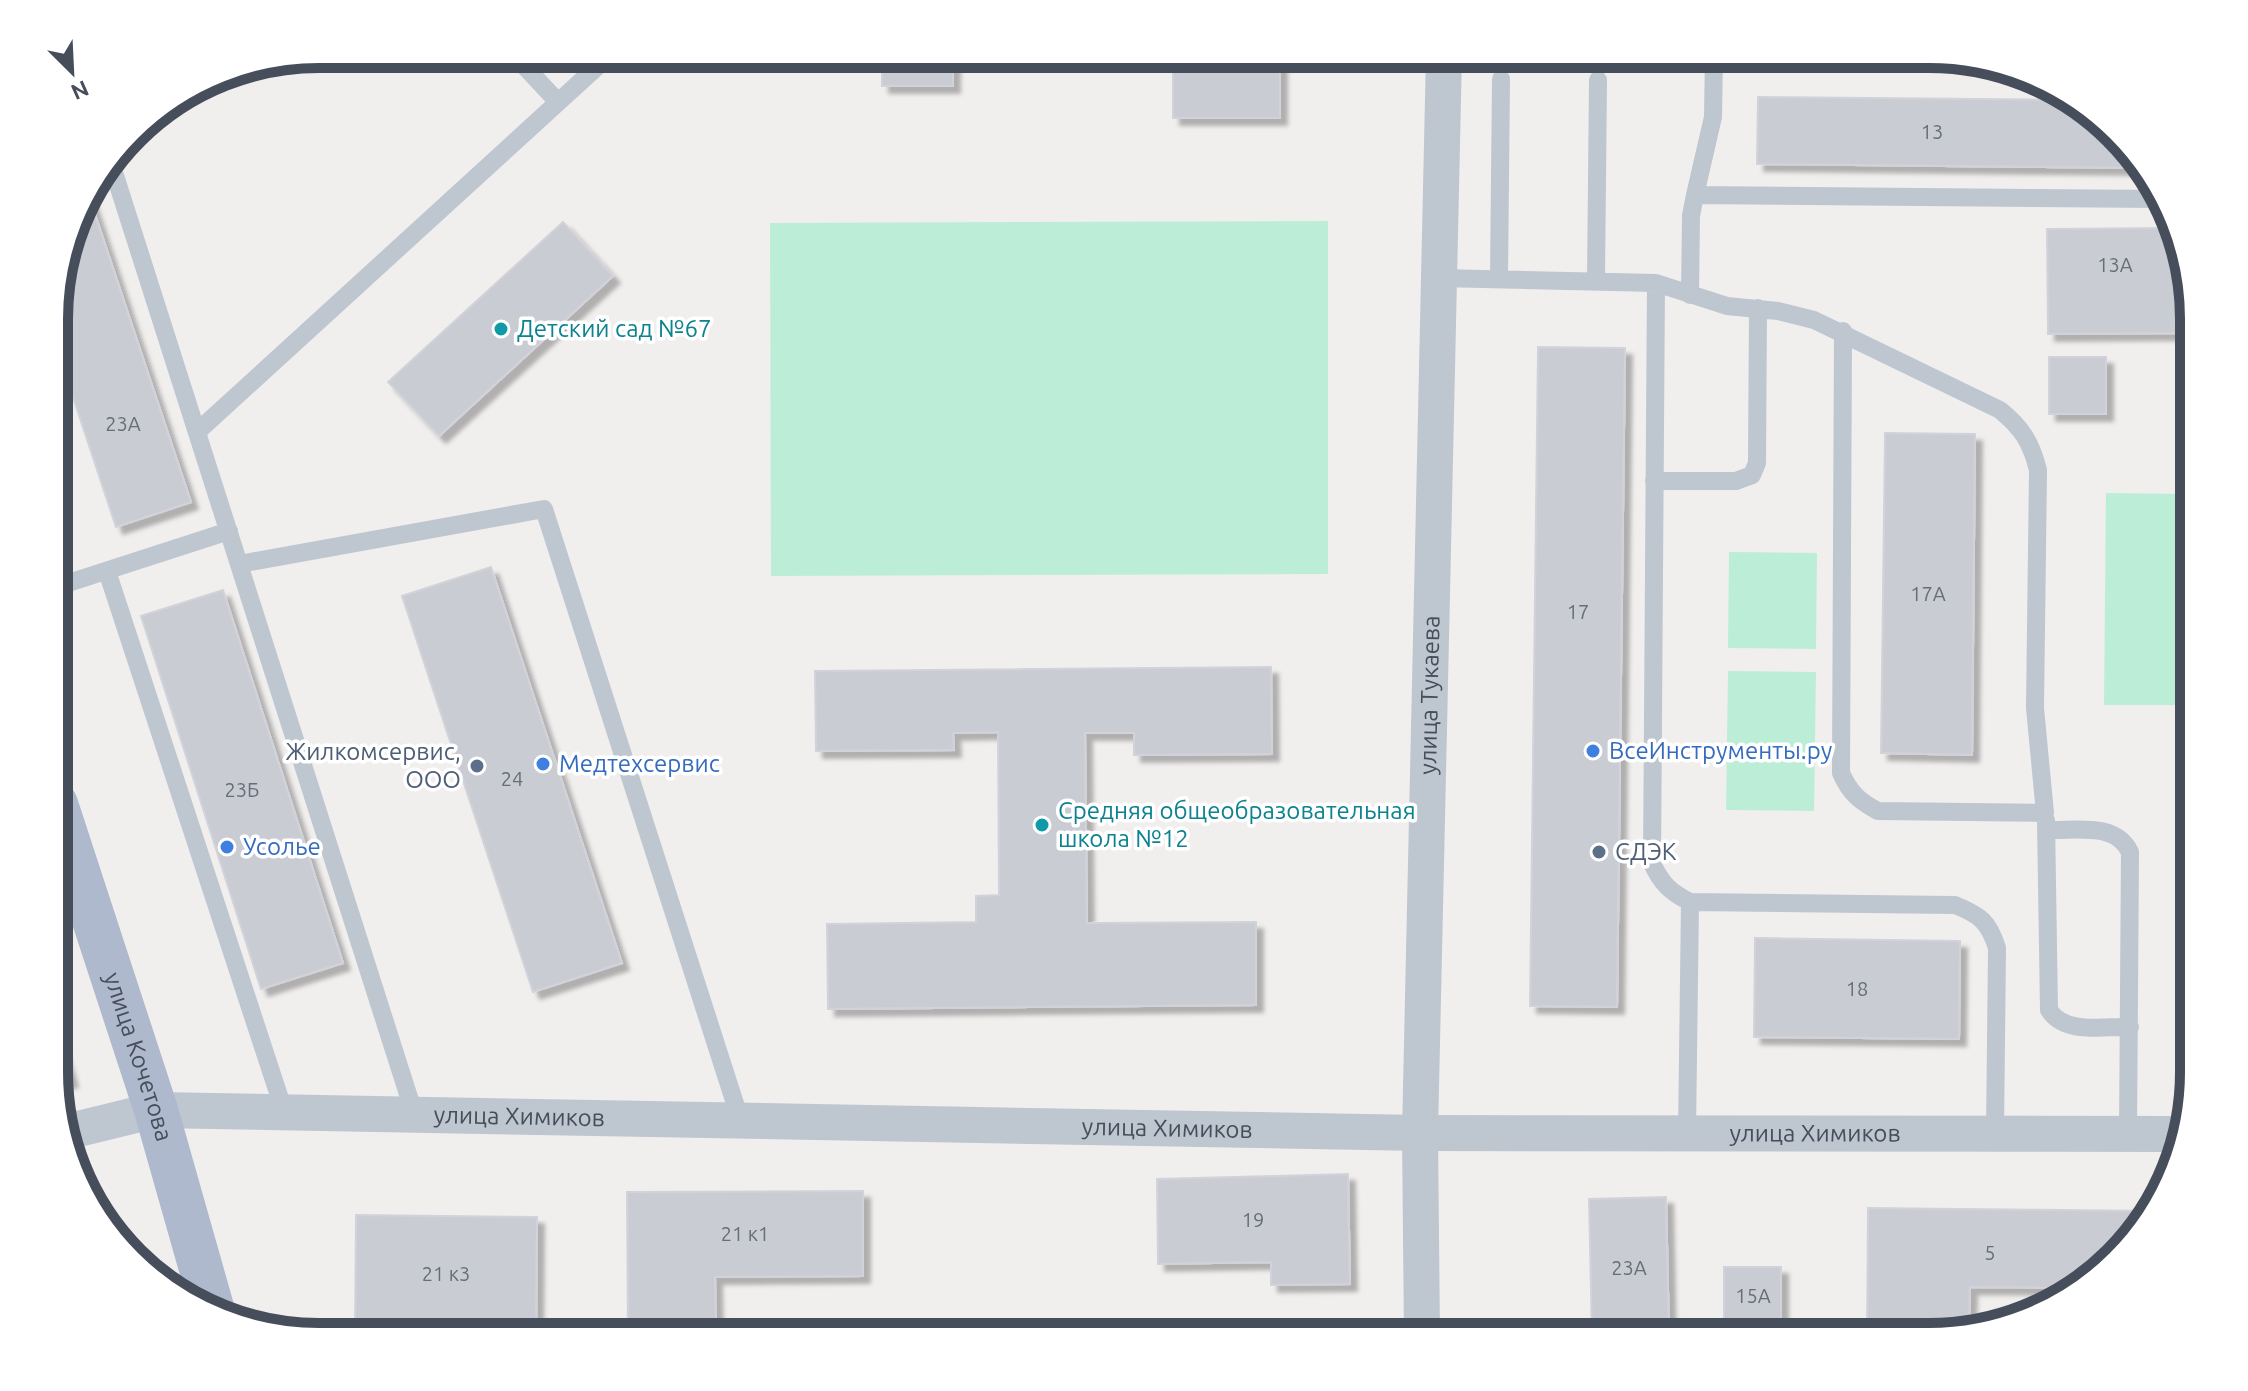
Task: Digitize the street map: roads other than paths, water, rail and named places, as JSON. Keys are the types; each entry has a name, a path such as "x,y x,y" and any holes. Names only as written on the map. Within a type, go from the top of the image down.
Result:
{"main road":[{"name":"улица Кочетова","path":"68,841 156,1110 209,1298"}],"street":[{"name":"улица Тукаева","path":"1422,1322 1420,1133 1444,68"},
{"name":"улица Химиков","path":"75,1130 156,1110 1420,1133 2172,1134"}],"lane":[{"path":"1690,295 1691,216 1713,117 1714,68"},
{"path":"527,69 558,102"},
{"path":"197,432 595,69"},
{"path":"1499,279 1501,79"},
{"path":"1596,280 1598,80"},
{"path":"115,174 414,1113"},
{"path":"1695,195 2149,199"},
{"path":"1439,278 1656,283 1738,308 1758,308 1814,320 1843,331 2000,410 2020,426 2032,446 2038,470 2035,708 2047,822 2046,999 2049,1010 2061,1023 2071,1026 2130,1027"},
{"path":"1656,283 1652,863 1659,880 1671,892 1690,902 1955,905 1979,914 1991,928 1997,948 1995,1134"},
{"path":"1654,481 1736,481 1752,475 1757,463 1758,308"},
{"path":"1843,331 1841,773 1849,790 1860,802 1878,811 2047,822 2109,831 2120,838 2130,852 2128,1134"},
{"path":"239,564 544,509 740,1119"},
{"path":"68,583 229,531"},
{"path":"107,571 284,1111"},
{"path":"1687,1133 1690,902"}],"place":[{"name":"Детский сад №67","path":"501,329"},
{"name":"ВсеИнструменты.ру","path":"1593,751"},
{"name":"Медтехсервис","path":"543,764"},
{"name":"Жилкомсервис, ООО","path":"477,766"},
{"name":"Средняя общеобразовательная школа №12","path":"1042,825"},
{"name":"Усолье","path":"227,847"},
{"name":"СДЭК","path":"1599,852"}]}
